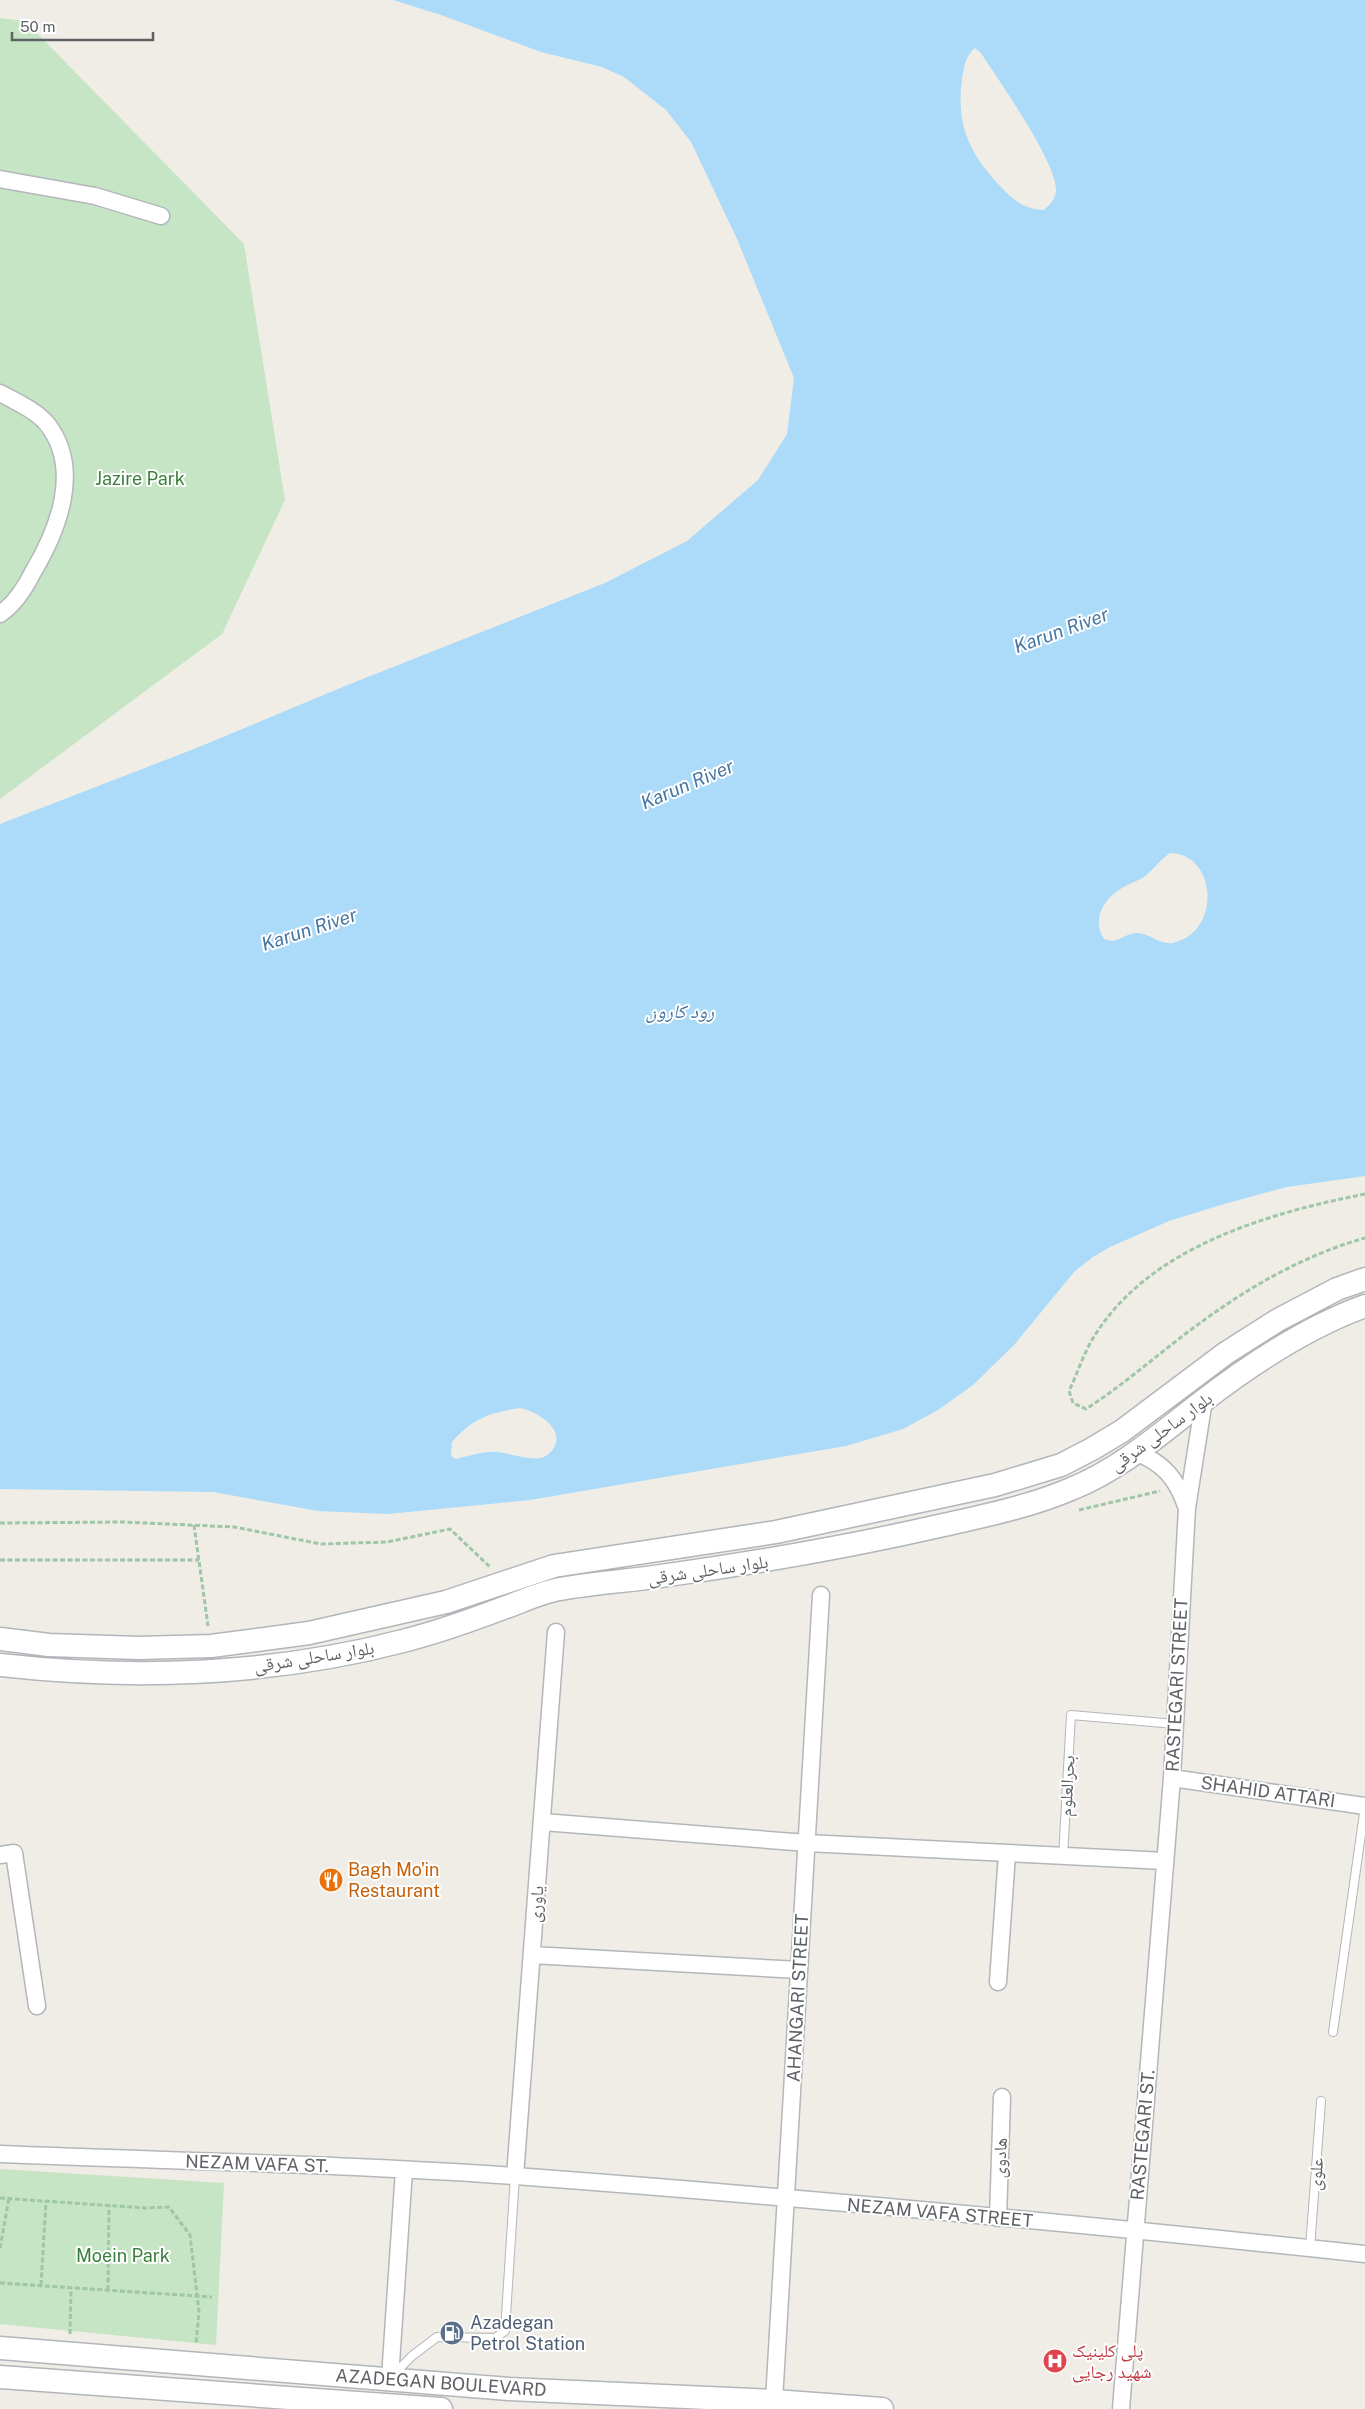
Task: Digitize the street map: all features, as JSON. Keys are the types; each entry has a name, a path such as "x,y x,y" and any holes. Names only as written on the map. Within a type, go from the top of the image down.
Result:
{"main road":[{"name":"بلوار ساحلی شرقی","path":"0,1639 58,1645 139,1648 211,1646 309,1633 393,1616 446,1602 554,1566 776,1532 994,1485 1061,1464 1122,1431 1226,1353 1278,1320 1338,1289 1365,1279"},
{"name":"بلوار ساحلی شرقی","path":"0,1665 45,1670 135,1674 239,1669 312,1659 400,1642 450,1627 557,1589 779,1559 866,1543 1002,1512 1071,1490 1137,1453 1240,1373 1291,1342 1348,1312 1365,1306"},
{"path":"533,1572 539,1595"},
{"name":"AZADEGAN BOULEVARD","path":"0,2348 509,2389 774,2401 882,2409"},
{"name":"AZADEGAN BOULEVARD","path":"0,2377 441,2409"}],"street":[{"path":"0,179 95,196 161,216"},
{"path":"0,393 19,403 47,424 62,453 65,482 60,514 42,556 23,591 0,614"},
{"name":"RASTEGARI STREET","path":"1165,1861 1172,1778 1187,1508 1204,1400"},
{"path":"1137,1453 1166,1469 1179,1487 1187,1508"},
{"name":"AHANGARI STREET","path":"774,2401 821,1595"},
{"name":"یاوری","path":"515,2176 556,1632"},
{"name":"SHAHID ATTARI","path":"1172,1778 1365,1806"},
{"path":"543,1822 807,1843 1165,1861"},
{"path":"0,1855 14,1854 37,2006"},
{"path":"998,1982 1007,1854"},
{"name":"RASTEGARI ST.","path":"1121,2409 1165,1861"},
{"path":"532,1955 799,1970"},
{"name":"هادوی","path":"998,2218 1002,2098"},
{"name":"NEZAM VAFA ST.","path":"0,2154 515,2176"},
{"path":"390,2378 404,2170"},
{"name":"NEZAM VAFA STREET","path":"515,2176 1136,2230 1365,2254"}],"lane":[{"name":"بحرالعلوم","path":"1063,1857 1071,1715 1175,1724"},
{"path":"1333,2032 1365,1806"},
{"name":"علوی","path":"1310,2248 1321,2101"},
{"path":"390,2378 412,2356 438,2337 495,2338 505,2331 515,2176"}],"path":[{"path":"1365,1194 1333,1200 1242,1227 1168,1261 1131,1290 1097,1332 1069,1391 1073,1403 1086,1409 1110,1393 1197,1325 1275,1274 1334,1246 1365,1238"},
{"path":"0,1523 123,1522 234,1527 321,1544 387,1542 450,1529 504,1582"},
{"path":"194,1525 211,1646"},
{"path":"0,1560 199,1560"},
{"path":"0,2198 170,2207 190,2235 199,2312 195,2364"},
{"path":"0,2248 8,2198"},
{"path":"40,2285 46,2201"},
{"path":"108,2290 109,2205"},
{"path":"0,2282 212,2297"},
{"path":"69,2354 71,2287"}],"green space":[{"name":"Jazire Park","path":"0,18 25,21 244,244 285,500 222,634 0,799"},
{"name":"Moein Park","path":"0,2169 224,2183 216,2345 0,2324"}],"water":[{"name":"رود کارون","path":"393,0 1365,0 1365,1176 1287,1187 1224,1204 1169,1221 1110,1247 1075,1271 1014,1345 973,1385 938,1410 903,1429 846,1446 530,1500 388,1514 318,1511 213,1492 0,1489 0,824 199,747 345,686 605,583 687,541 758,480 787,434 794,378 737,239 691,142 666,110 624,77 602,67 541,52 441,15","holes":["975,48 981,53 1013,101 1047,160 1054,177 1056,193 1054,199 1044,210 1025,206 1010,196 980,162 967,137 961,110 962,79 967,58","1170,853 1186,857 1197,866 1205,879 1206,910 1200,925 1189,936 1173,943 1137,933 1113,941 1104,939 1099,925 1099,918 1108,900 1122,888 1144,877","520,1408 527,1410 548,1422 556,1435 556,1442 548,1455 525,1458 493,1452 456,1459 451,1456 452,1442 467,1427 482,1418"]}],"place":[{"name":"Bagh Mo'in Restaurant","path":"331,1880"},
{"name":"Azadegan Petrol Station","path":"452,2333"},
{"name":"پلی کلینیک شهید رجایی","path":"1055,2361"}],"water label":[{"name":"Karun River","path":"1061,630"},
{"name":"Karun River","path":"687,784"},
{"name":"Karun River","path":"309,929"}]}
